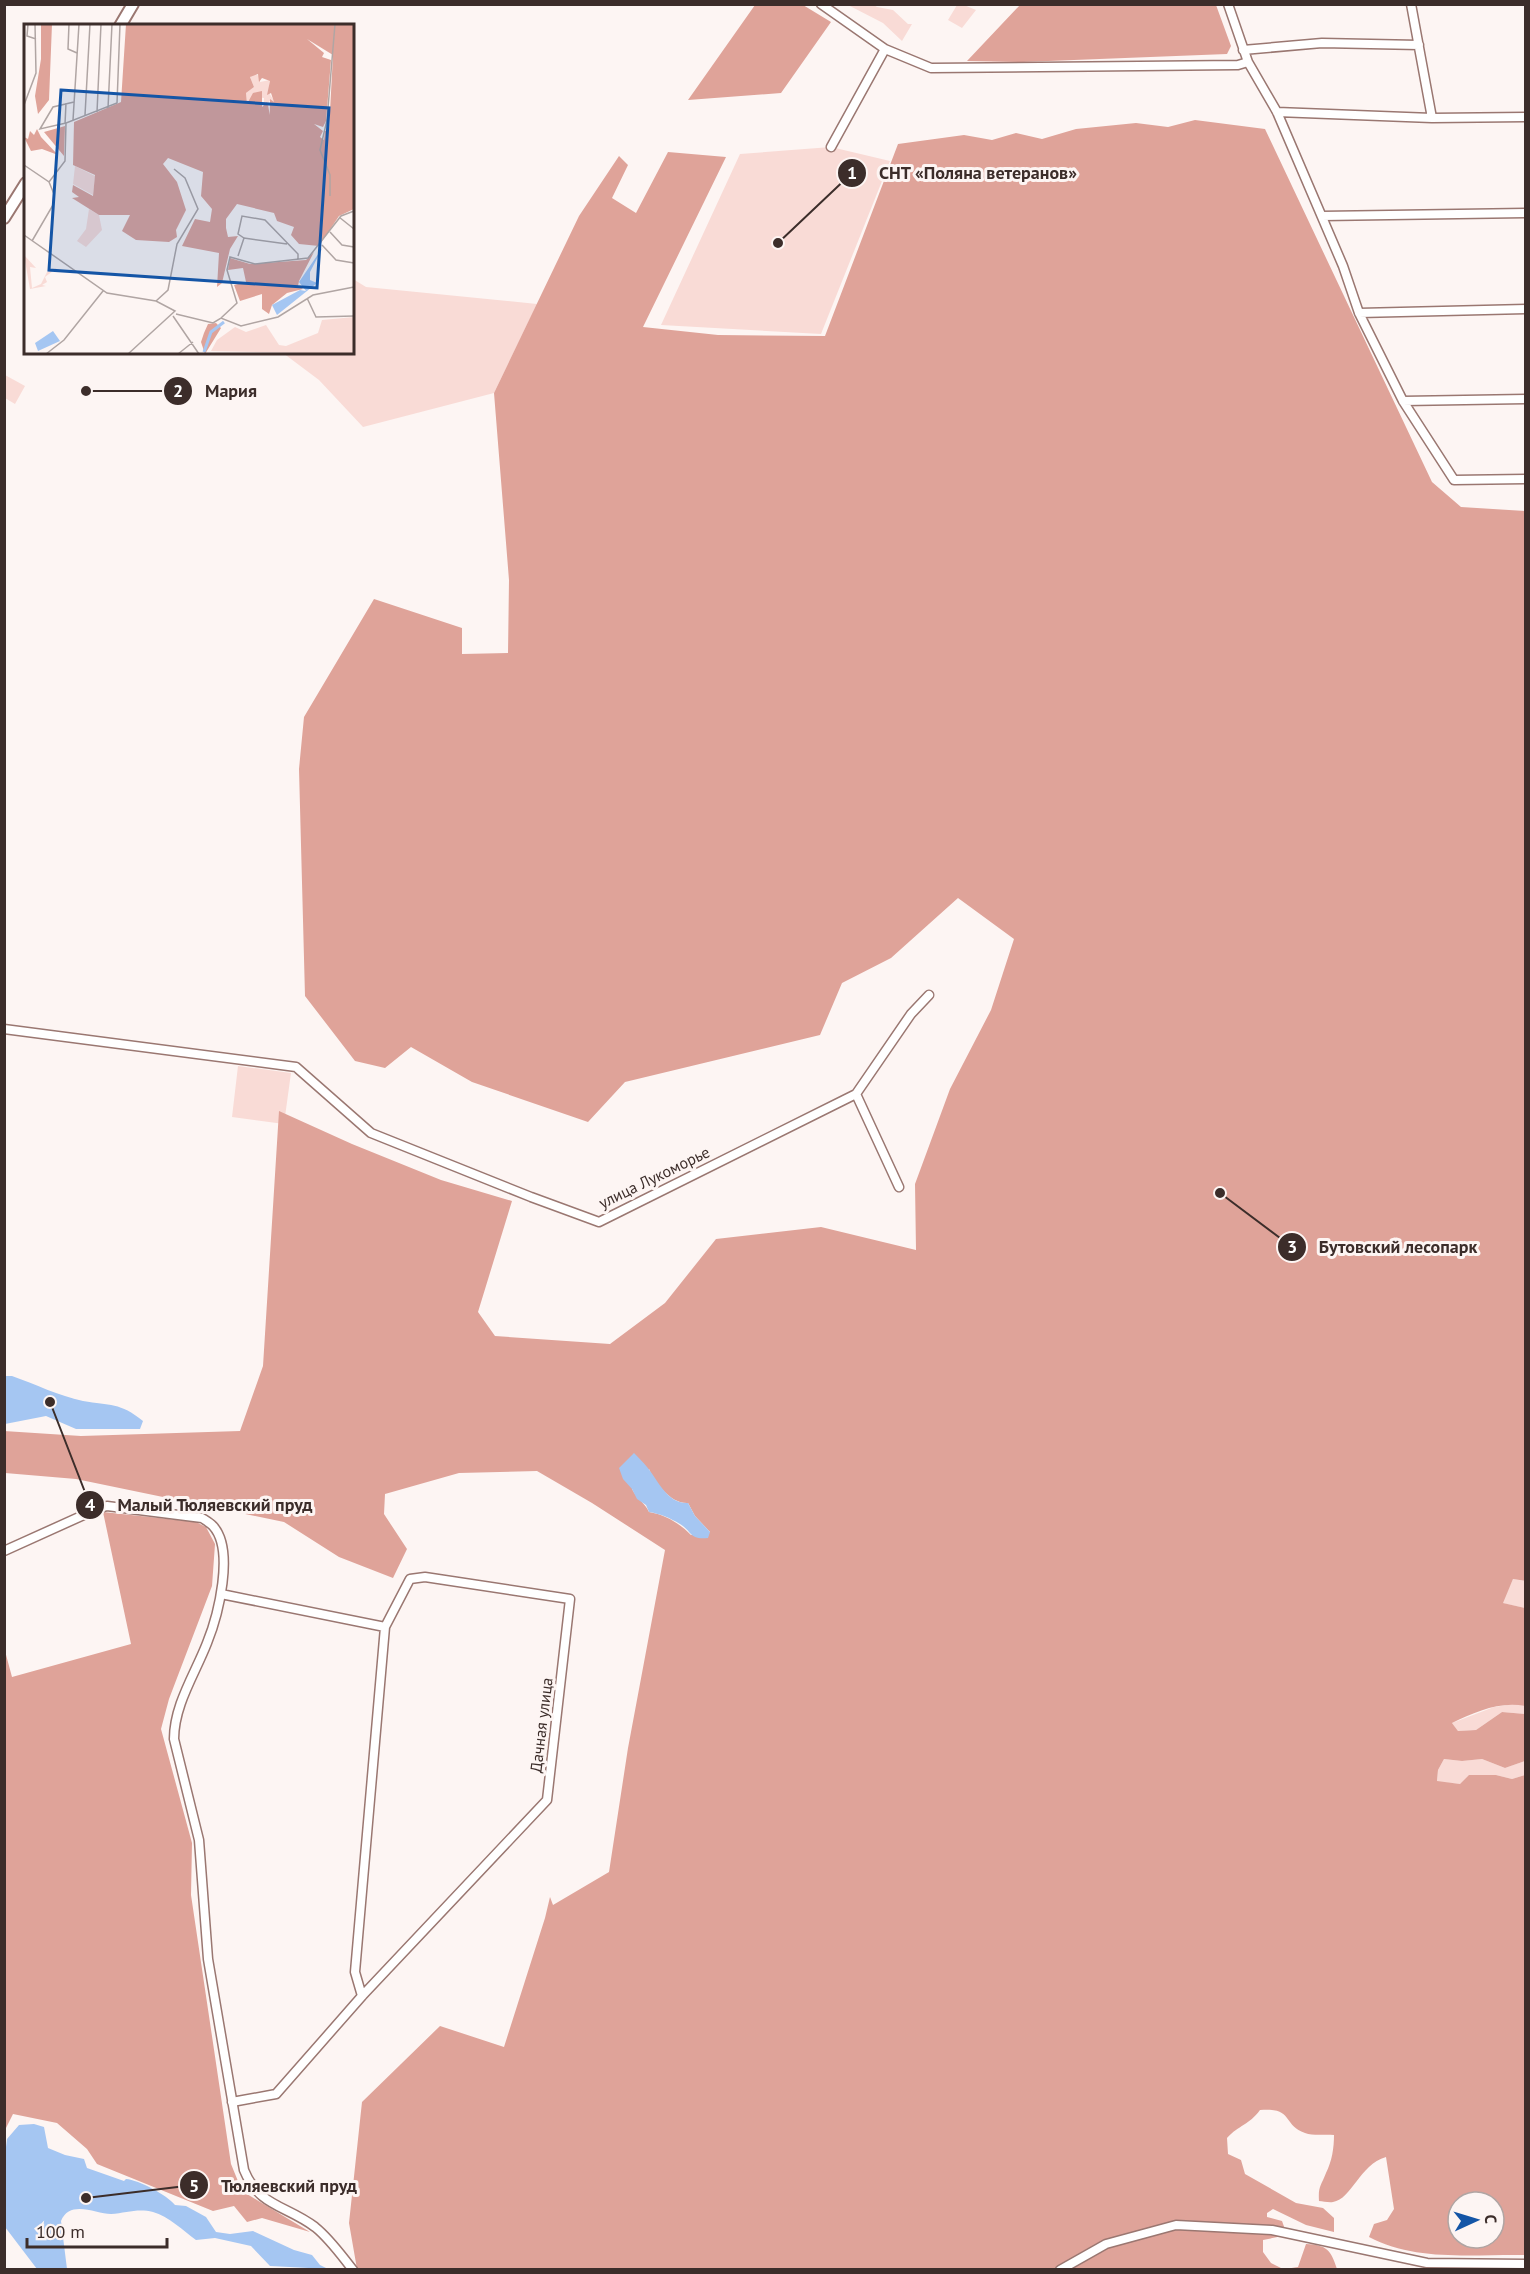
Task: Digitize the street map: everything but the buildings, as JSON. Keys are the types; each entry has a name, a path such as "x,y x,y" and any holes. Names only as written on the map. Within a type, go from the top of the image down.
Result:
{"street":[{"path":"121,24 133,4"},
{"path":"821,4 885,49 931,68 1238,65 1248,62"},
{"path":"1228,4 1248,62 1277,112 1322,216 1359,313 1403,401 1454,480 1526,479"},
{"path":"1412,4 1432,118"},
{"path":"1243,50 1322,43 1419,45"},
{"path":"831,147 885,49"},
{"path":"1277,112 1432,118 1526,117"},
{"path":"4,218 24,186"},
{"path":"1322,216 1526,213"},
{"path":"1359,313 1526,309"},
{"path":"1403,401 1526,399"},
{"name":"улица Лукоморье","path":"4,1029 296,1067 371,1133 599,1222 856,1094 910,1014 928,995"},
{"path":"856,1094 899,1187"},
{"path":"4,1551 106,1506 202,1518 213,1526 221,1540 224,1558 221,1594 209,1640 178,1710 174,1725 174,1739 199,1840 208,1959 244,2169 249,2184 258,2194 314,2226 353,2270"},
{"name":"Дачная улица","path":"232,2102 276,2094 362,1996 547,1800 570,1599 425,1577 410,1579 385,1627 355,1972 362,1996"},
{"path":"221,1594 385,1627"},
{"path":"1060,2270 1106,2244 1176,2225 1272,2230 1427,2263 1526,2264"}],"shaded area":[{"path":"755,5 803,5 831,22 781,93 688,100"},
{"path":"848,5 874,5 893,10 908,24 912,24 902,41 883,23"},
{"path":"957,5 976,10 962,28 948,20"},
{"path":"1020,5 1216,5 1231,46 1227,54 1023,62 967,61"},
{"path":"1195,120 1265,129 1432,482 1461,507 1525,511 1526,1581 1513,1579 1503,1603 1525,1608 1525,1706 1497,1706 1452,1723 1458,1731 1476,1730 1502,1712 1525,1714 1525,1761 1505,1768 1482,1759 1462,1761 1444,1759 1438,1770 1437,1781 1460,1784 1469,1775 1496,1775 1512,1779 1525,1775 1525,2255 1425,2253 1387,2245 1369,2237 1374,2224 1387,2220 1394,2209 1386,2157 1369,2167 1340,2200 1319,2201 1319,2189 1330,2164 1334,2135 1305,2133 1293,2126 1278,2111 1260,2110 1227,2138 1228,2154 1241,2160 1245,2174 1296,2203 1323,2208 1334,2218 1334,2232 1306,2225 1273,2209 1267,2213 1267,2217 1282,2221 1287,2235 1263,2240 1263,2252 1271,2263 1283,2269 357,2269 349,2223 362,2102 440,2026 504,2047 550,1897 553,1905 609,1872 628,1748 665,1550 537,1471 459,1473 385,1494 384,1514 407,1549 393,1578 339,1557 284,1522 76,1479 5,1473 4,1431 81,1436 240,1431 263,1366 279,1111 441,1180 512,1201 478,1312 495,1336 610,1344 665,1303 716,1239 821,1227 916,1250 915,1184 950,1089 991,1010 1014,939 958,898 891,958 842,983 820,1035 625,1082 588,1122 472,1082 411,1047 385,1068 355,1061 305,996 299,769 304,717 374,599 462,628 462,654 508,653 509,580 494,393 579,216 619,156 628,165 612,198 636,213 668,152 726,157 643,327 718,335 825,336 898,144 964,135 992,140 1016,133 1042,139 1076,129 1136,123 1168,127","holes":["649,1469 664,1492 676,1500 688,1503 695,1516 710,1532 691,1535 672,1520 649,1512 632,1489"]},
{"path":"831,147 890,161 821,334 661,325 740,154"},
{"path":"354,280 366,287 537,304 494,393 363,427 319,380 284,354 354,354"},
{"path":"5,375 25,386 15,404 5,398"},
{"path":"238,1066 291,1073 284,1124 232,1117"},
{"path":"103,1512 196,1522 206,1527 215,1544 212,1586 169,1699 161,1729 192,1843 191,1895 231,2164 242,2191 310,2232 262,2218 247,2222 234,2206 213,2211 97,2164 87,2149 57,2123 13,2114 5,2130 5,1651 12,1677 131,1644"},
{"path":"1513,1579 1525,1581 1525,1608 1502,1603"},
{"path":"1514,1704 1525,1706 1525,1714 1502,1712 1476,1730 1458,1731 1452,1723 1494,1707"},
{"path":"1444,1759 1462,1761 1482,1759 1505,1768 1525,1761 1525,1775 1512,1779 1496,1775 1460,1784 1437,1782 1438,1770"},
{"path":"1306,2244 1327,2250 1333,2257 1337,2269 1285,2269 1298,2267"}],"water":[{"path":"5,1376 12,1376 74,1399 121,1408 143,1421 140,1429 76,1429 46,1416 5,1424"},
{"path":"634,1453 674,1500 688,1503 695,1516 710,1532 708,1538 697,1538 676,1522 649,1512 646,1505 637,1499 623,1479 619,1468"},
{"path":"34,2124 44,2127 48,2148 84,2159 87,2168 124,2181 126,2179 138,2182 166,2197 175,2205 186,2206 206,2217 216,2232 230,2234 253,2231 294,2250 312,2255 320,2265 328,2269 270,2266 251,2246 215,2238 196,2240 170,2220 153,2212 111,2214 77,2209 65,2214 61,2221 67,2269 37,2269 5,2227 4,2163 7,2139 19,2125"}],"place":[{"name":"СНТ «Поляна ветеранов»","path":"778,243"},
{"name":"Мария","path":"86,391"},
{"name":"Бутовский лесопарк","path":"1220,1193"},
{"name":"Малый Тюляевский пруд","path":"50,1402"},
{"name":"Тюляевский пруд","path":"86,2198"}]}
